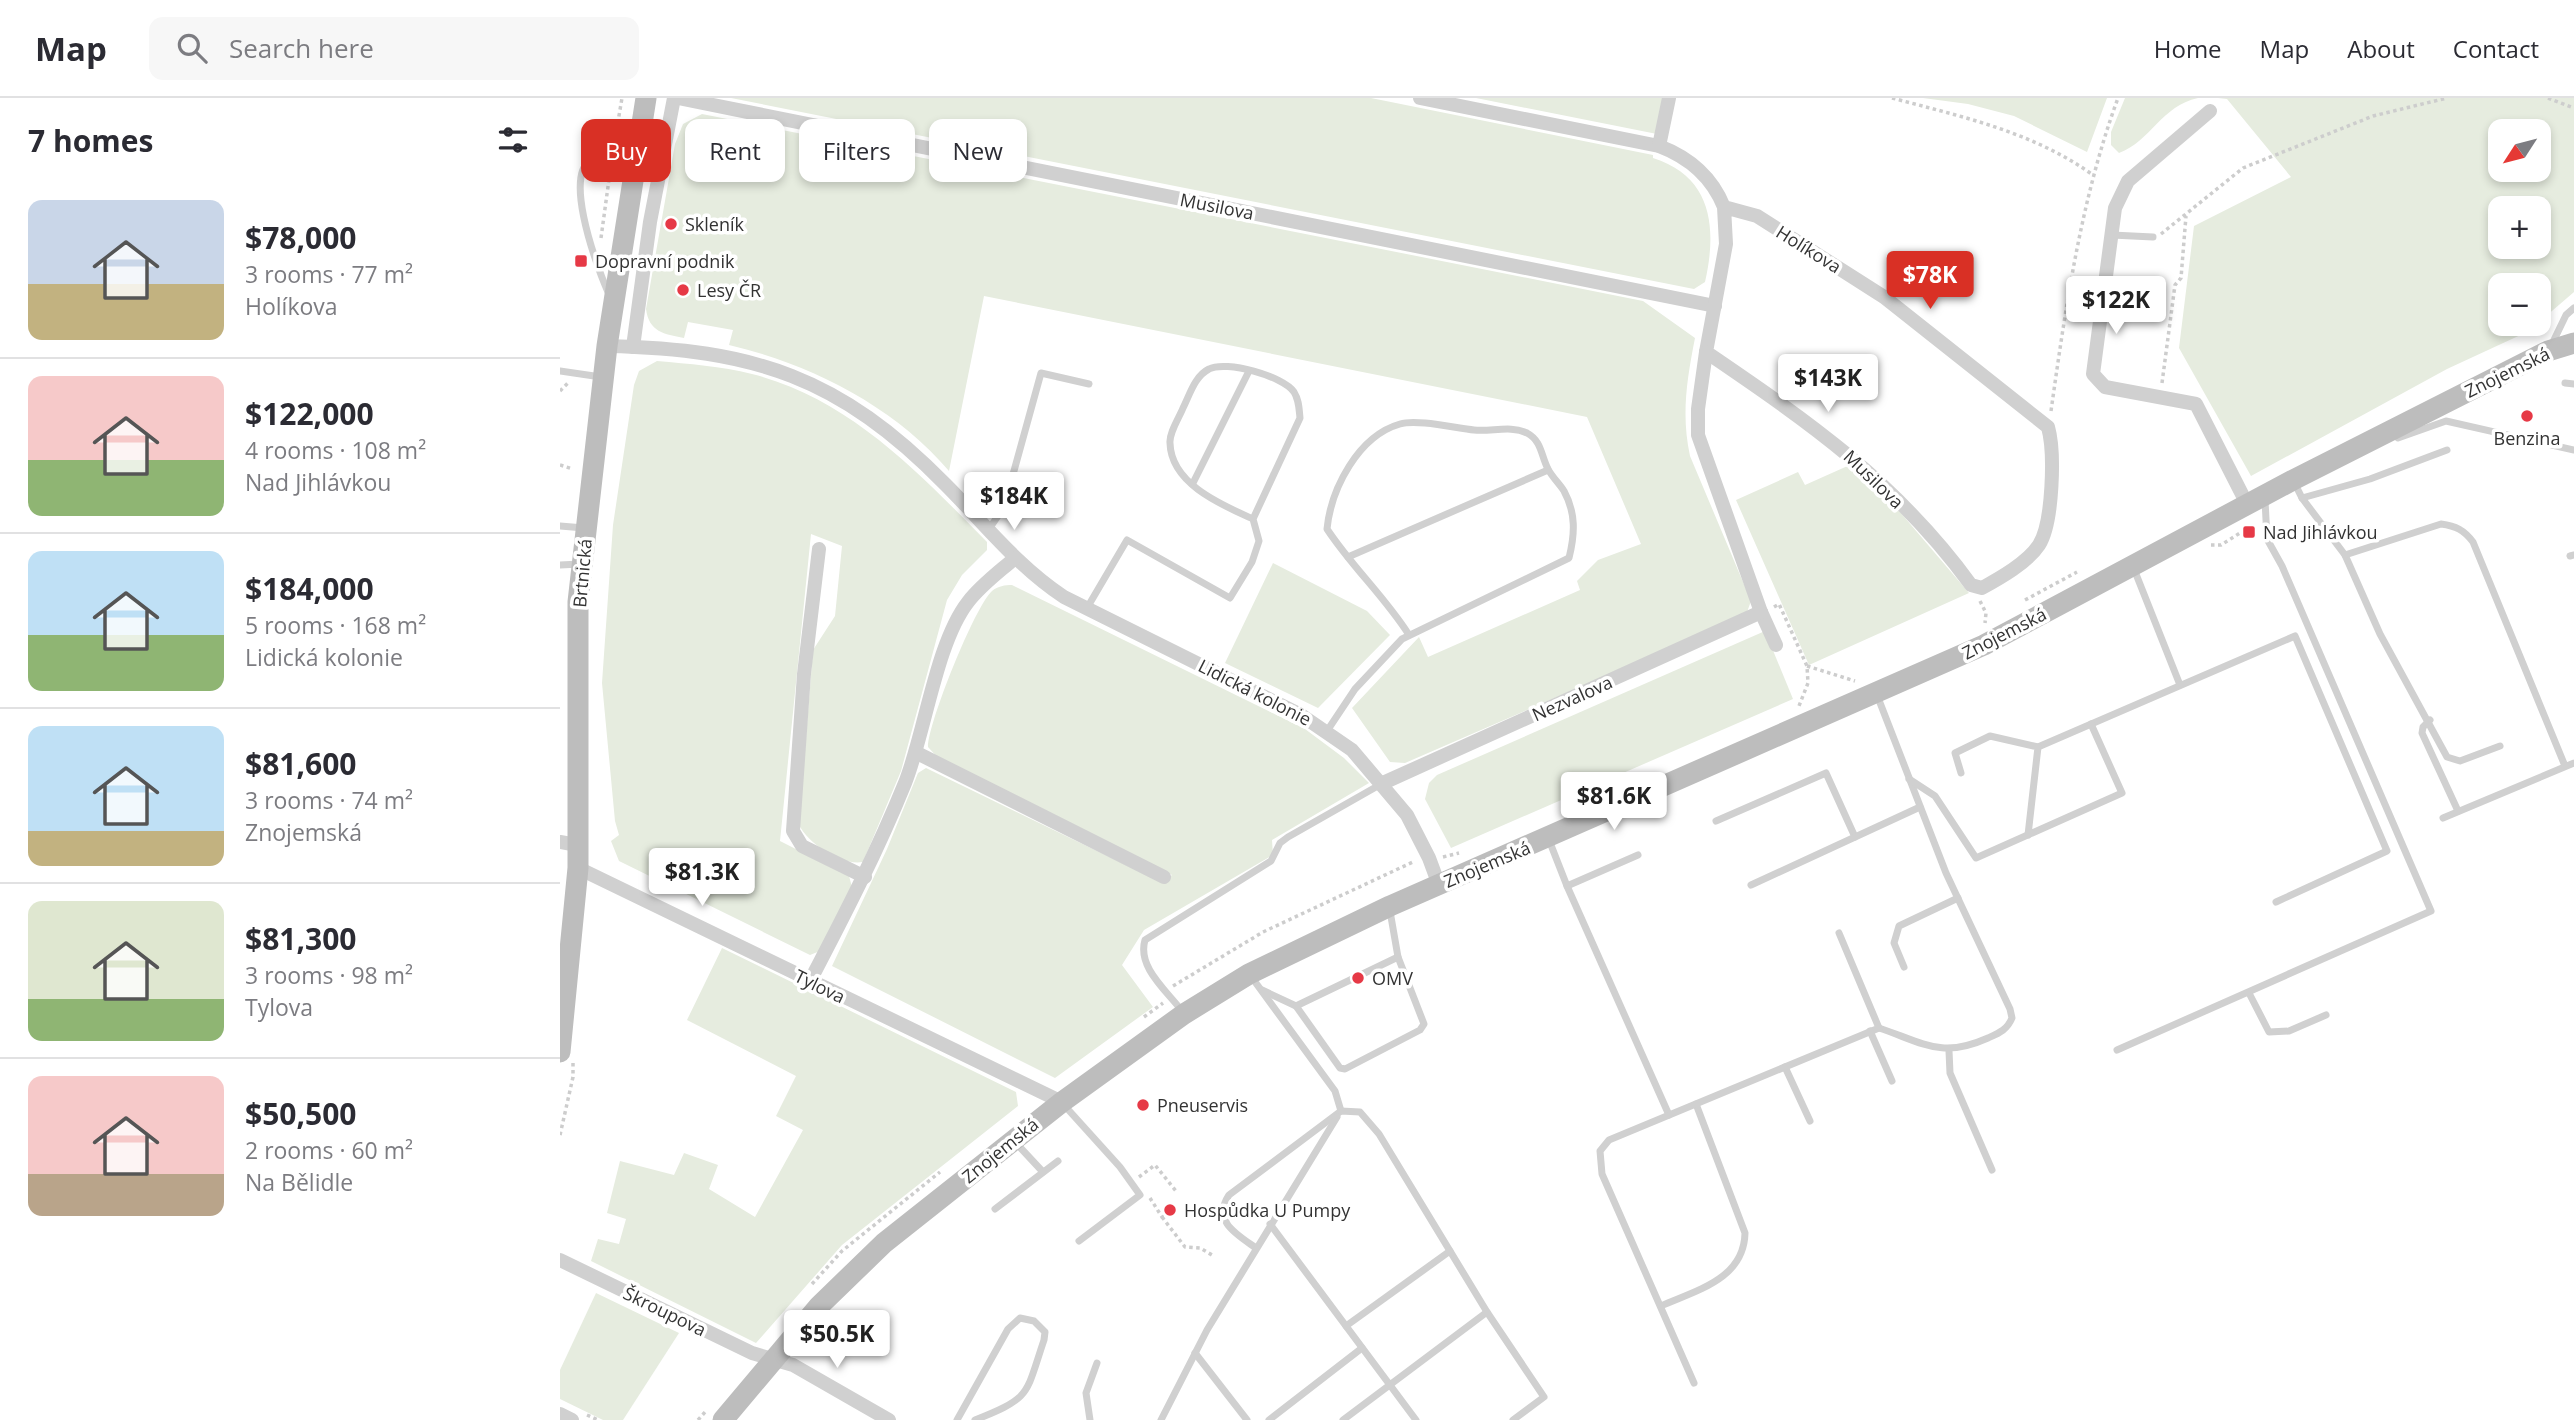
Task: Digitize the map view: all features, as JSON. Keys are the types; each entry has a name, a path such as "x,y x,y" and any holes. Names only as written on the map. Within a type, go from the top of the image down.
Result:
{"main road":[{"name":"Brtnická","path":"642,119 646,98"},
{"name":"Brtnická","path":"566,1056 578,868 569,844 578,602 603,377 631,182"},
{"name":"Znojemská","path":"723,1420 771,1361 867,1258 1062,1102 1184,1014 1255,982 1390,906 1877,695 1984,645 2256,499 2297,489 2343,453 2549,351 2574,342"}],"street":[{"name":"Musilova","path":"676,98 1714,306"},
{"path":"633,347 650,222 676,98"},
{"path":"1420,98 1659,146 1690,162 1706,177 1724,207 1726,244 1706,352 1698,409 1698,435 1761,612 1776,645"},
{"path":"1659,146 1669,98"},
{"path":"2210,111 2128,181 2115,208 2093,374 2105,387 2196,404 2256,499"},
{"name":"Holíkova","path":"1724,207 1757,216 1884,297 2048,427"},
{"name":"Lidická kolonie","path":"607,346 674,348 715,354 772,368 839,398 881,425 920,459 1034,577 1087,608 1327,731 1352,750 1383,783 1407,815 1429,858 1439,885"},
{"name":"Musilova","path":"1706,352 1818,428 1854,458 1881,482 1971,585 1982,588 2031,555 2040,544 2045,529 2054,447 2048,427"},
{"path":"819,549 802,687 793,831 802,846 865,877"},
{"path":"810,981 865,877 917,753 939,669 956,624 967,603 1015,558"},
{"name":"Nezvalova","path":"1383,783 1761,612"},
{"path":"917,753 1164,877"},
{"name":"Tylova","path":"578,868 610,881 1062,1102"},
{"name":"Škroupova","path":"560,1260 771,1361 793,1365 889,1420"},
{"path":"560,1414 572,1420"}],"lane":[{"path":"570,173 581,166"},
{"path":"572,213 613,302"},
{"path":"2111,235 2153,237"},
{"path":"2549,351 2566,315 2574,308"},
{"path":"1087,608 1127,540 1230,598 1252,562 1259,541 1253,520 1300,418 1299,402 1293,391 1282,381 1224,364 1208,369 1196,381 1169,440 1172,456 1208,499 1253,520"},
{"path":"560,371 603,377"},
{"path":"1193,483 1249,371"},
{"path":"988,530 1004,507 1041,373 1089,384"},
{"path":"2565,383 2574,384"},
{"path":"2343,453 2368,448 2446,421 2574,450"},
{"path":"1327,731 1355,689 1402,639 1569,558 1574,537 1573,511 1548,470 1539,443 1527,433 1506,429 1480,430 1402,423 1384,431 1360,452 1340,482 1329,509 1327,529 1366,582 1389,604 1409,635"},
{"path":"2447,450 2370,478 2297,489 2345,555 2380,634 2430,720 2442,748 2453,761 2460,761 2500,746"},
{"path":"1348,557 1548,470"},
{"path":"2117,1050 2431,911 2267,539 2256,499"},
{"path":"2345,555 2441,524 2451,525 2467,533 2565,766"},
{"path":"560,526 586,528"},
{"path":"560,565 582,564"},
{"path":"2133,565 2180,685"},
{"path":"1961,773 1955,753 1990,736 2038,747 2295,636 2388,851 2276,902"},
{"path":"1694,1382 1598,1162 1603,1144 1875,1030 1949,1051 1965,1048 2002,1032 2012,1018 1958,898 1877,695"},
{"path":"2430,720 2423,727 2422,733 2458,811"},
{"path":"1909,779 1921,784 1936,796 1976,858 2122,793 2091,724"},
{"path":"2028,835 2038,747"},
{"path":"2443,818 2574,764"},
{"path":"1716,821 1826,773 1855,837"},
{"path":"1184,1014 1146,964 1142,951 1145,940 1271,862 1280,843 1288,837 1383,783"},
{"path":"1751,885 1920,807"},
{"path":"1548,838 1669,1115"},
{"path":"1567,886 1637,855"},
{"path":"1904,967 1894,943 1899,926 1958,898"},
{"path":"1255,982 1296,1006 1340,1068 1345,1069 1420,1030 1424,1024 1398,957 1390,906"},
{"path":"1839,933 1892,1081"},
{"path":"1296,1006 1398,957"},
{"path":"1161,1420 1195,1353 1256,1248 1341,1111 1335,1091 1255,982"},
{"path":"2249,993 2269,1032 2289,1031 2326,1016"},
{"path":"1949,1051 1950,1073 1992,1170"},
{"path":"1785,1067 1810,1121"},
{"path":"1062,1102 1123,1165 1140,1195 1079,1241"},
{"path":"1661,1306 1721,1280 1734,1267 1745,1246 1745,1233 1696,1104"},
{"path":"1256,1248 1226,1226 1222,1212 1229,1195 1341,1111 1360,1112 1368,1119 1487,1312 1544,1398 1513,1420"},
{"path":"1013,1140 1026,1150 1043,1172"},
{"path":"995,1209 1058,1161"},
{"path":"1270,1224 1416,1420"},
{"path":"1346,1326 1450,1251"},
{"path":"1343,1420 1487,1312"},
{"path":"957,1420 1008,1329 1020,1318 1034,1321 1045,1332 1027,1389 1018,1401 975,1420"},
{"path":"1269,1420 1362,1348"},
{"path":"1195,1353 1247,1420"},
{"path":"1090,1420 1086,1393 1097,1363"}],"path":[{"path":"1892,98 1996,126 2064,155 2093,175"},
{"path":"2048,427 2068,299 2093,175 2118,98"},
{"path":"2168,231 2243,167 2373,116 2447,98"},
{"path":"2548,98 2574,108"},
{"path":"2161,396 2175,285 2181,278 2186,216"},
{"path":"560,465 573,469"},
{"path":"1761,612 1779,604 1807,666 1808,683 1798,708"},
{"path":"1807,666 1857,681"},
{"path":"560,1135 573,1077 566,1056"},
{"path":"1138,1178 1156,1165 1176,1191"},
{"path":"1162,1217 1185,1247 1200,1248 1212,1255"}],"shaded area":[{"path":"731,98 1371,98 1653,155 1653,158 1673,167 1688,178 1699,192 1710,224 1709,262 1705,282 1694,289 1027,157 1027,119 929,119 929,137 915,134 915,119 837,119"},
{"path":"1476,98 1663,98 1657,134"},
{"path":"1923,98 2107,98 2087,152 2014,116 1968,104"},
{"path":"2125,98 2198,98 2175,108 2140,140 2119,153 2111,145 2111,132"},
{"path":"2218,98 2574,98 2574,292 2551,312 2551,273 2488,273 2488,336 2518,336 2447,369 2251,476 2179,348 2194,226 2291,177 2227,99"},
{"path":"702,114 727,119 692,119"},
{"path":"685,123 685,182 785,182 785,130 799,133 799,182 915,182 915,156 929,159 929,182 1027,182 1027,179 1643,301 1695,338 1686,397 1687,441 1690,456 1751,601 1746,615 1405,763 1390,762 1352,708 1419,637 1428,657 1580,590 1577,581 1598,560 1641,544 1587,417 984,296 949,471 903,427 849,391 790,364 729,345 733,330 688,322 684,338 659,331 650,323 646,309 668,182 671,182 675,144"},
{"path":"657,361 717,367 752,374 820,401 851,420 909,465 987,542 987,550 962,575 947,600 901,771 863,862 854,862 836,857 818,846 799,825 813,650 835,616 842,546 811,534 780,841 849,876 852,887 820,951 810,955 619,861 611,841 619,835 615,821 602,683 613,525 634,385 639,371"},
{"path":"1852,464 1894,505 1969,593 1809,665 1736,500 1798,472 1805,485"},
{"path":"1273,563 1367,611 1390,635 1318,708 1225,663"},
{"path":"1012,585 1305,729 1344,758 1369,783 1272,840 1273,855 1144,930 1122,965 1153,1007 1055,1078 832,966 887,849 918,773 926,768 1161,882 1172,875 938,758 928,747 944,691 975,618 992,591"},
{"path":"1765,631 1793,699 1451,848 1425,799 1429,783 1437,775"},
{"path":"722,948 1016,1092 1018,1106 842,1245 756,1343 591,1261 598,1239 619,1244 626,1219 607,1213 620,1161 674,1175 684,1153 718,1165 709,1189 755,1217 803,1130 776,1116 796,1076 687,1020"},
{"path":"596,1293 679,1333 623,1420 603,1420 560,1399 560,1370"}],"place":[{"name":"Skleník","path":"671,224"},
{"name":"Dopravní podnik","path":"581,261"},
{"name":"Lesy ČR","path":"683,290"},
{"name":"Benzina","path":"2527,416"},
{"name":"Nad Jihlávkou","path":"2249,532"},
{"name":"OMV","path":"1358,978"},
{"name":"Pneuservis","path":"1143,1105"},
{"name":"Hospůdka U Pumpy","path":"1170,1210"}]}
